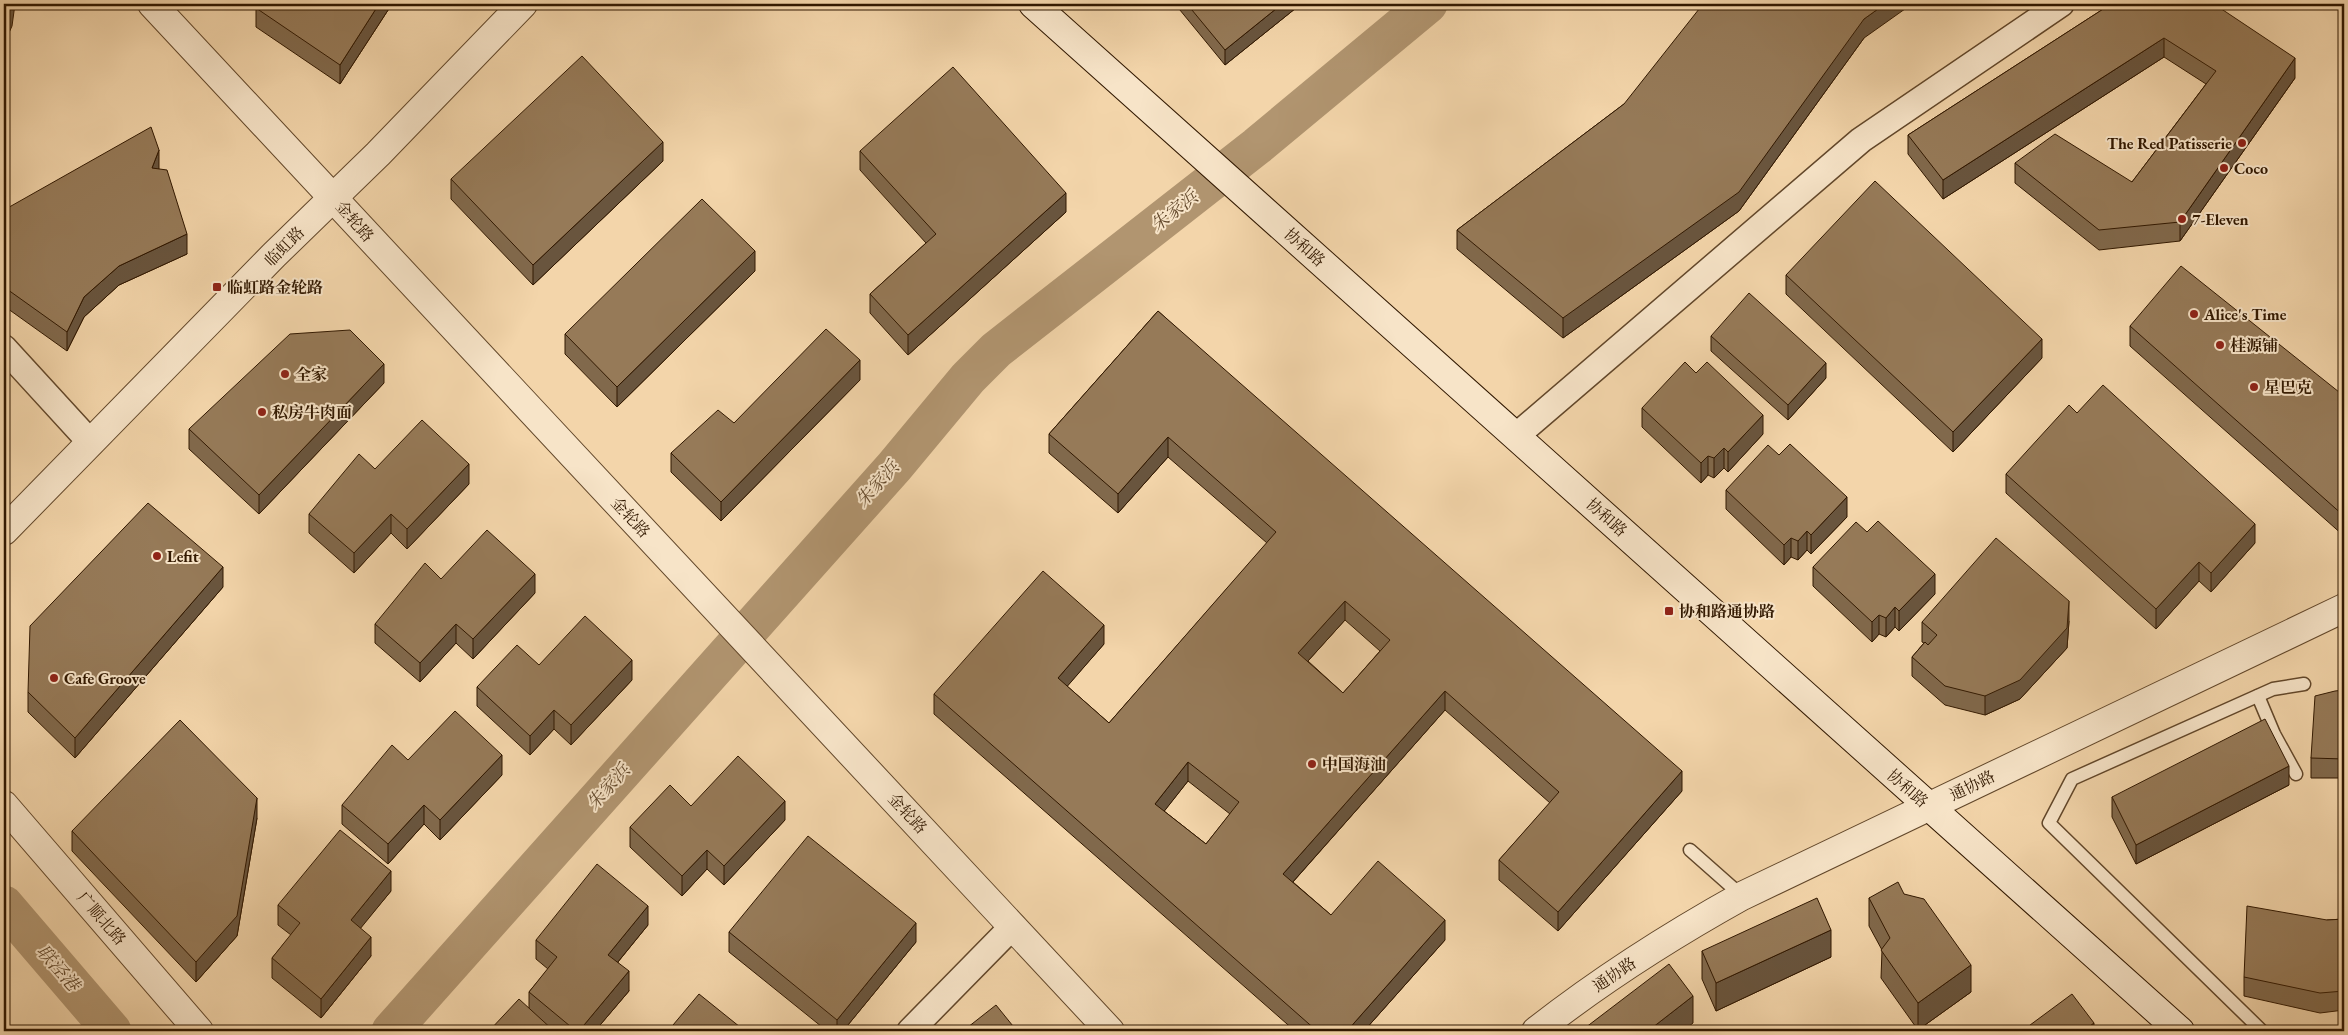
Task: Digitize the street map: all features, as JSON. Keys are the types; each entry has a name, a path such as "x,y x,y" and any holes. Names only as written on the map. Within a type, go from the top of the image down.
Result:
{"street":[{"name":"金轮路","path":"152,4 1110,1031"},
{"name":"临虹路","path":"4,531 333,196 378,154 522,4"},
{"name":"协和路","path":"1033,4 2180,1031"},
{"path":"1516,436 1861,140 2061,4"},
{"path":"4,348 91,443"},
{"name":"通协路","path":"1536,1031 1628,964 1683,929 1742,896 2344,608"},
{"name":"广顺北路","path":"4,805 199,1031"},
{"path":"910,1031 1013,926"}],"lane":[{"path":"2262,1031 2049,823 2072,779 2273,689 2304,684"},
{"path":"2258,696 2274,734 2296,774"},
{"path":"1690,850 1742,896"}],"building":[{"path":"4,4 12,4 4,25"},
{"path":"258,4 379,4 340,65 256,8"},
{"path":"1187,4 1282,4 1225,50"},
{"path":"1703,4 1885,4 1864,19 1739,192 1563,318 1457,230 1624,104"},
{"path":"2111,4 2214,4 2295,58 2180,222 2099,230 2015,163 2055,134 2132,182 2216,71 2164,38 1943,180 1908,135"},
{"path":"582,56 663,142 533,265 451,179"},
{"path":"953,67 1066,193 908,335 870,294 936,234 860,151"},
{"path":"151,127 159,150 152,168 167,170 187,234 119,266 84,297 67,332 4,287 4,252 8,245 4,246 4,210"},
{"path":"1875,181 2042,339 1953,432 1786,275"},
{"path":"702,199 755,251 617,387 565,334"},
{"path":"2181,266 2344,396 2344,516 2130,326"},
{"path":"1749,293 1826,363 1788,405 1711,336"},
{"path":"1158,311 1682,771 1558,912 1499,860 1559,792 1445,691 1283,874 1331,915 1378,861 1445,920 1347,1031 1317,1031 934,694 1043,571 1104,625 1058,678 1109,723 1276,532 1168,437 1118,494 1049,434","holes":["1345,601 1390,640 1343,693 1298,653","1188,762 1239,802 1206,844 1155,804"]},
{"path":"826,329 860,360 721,502 671,453 718,410 734,423"},
{"path":"350,330 384,364 259,495 189,429 290,334"},
{"path":"1685,362 1696,373 1707,362 1763,415 1728,452 1724,448 1714,458 1708,456 1701,463 1642,408"},
{"path":"2103,385 2255,524 2211,573 2199,562 2156,609 2006,474 2069,405 2077,413"},
{"path":"422,420 469,464 407,529 391,514 354,553 309,514 359,454 375,469"},
{"path":"1790,444 1847,497 1811,535 1807,531 1798,541 1791,538 1784,545 1726,490 1768,445 1779,455"},
{"path":"148,503 223,567 75,738 28,692 30,626"},
{"path":"1878,521 1935,574 1899,611 1895,607 1886,618 1879,615 1872,622 1813,567 1856,522 1867,532"},
{"path":"487,530 535,574 473,639 456,624 420,663 375,624 425,563 441,579"},
{"path":"1996,538 2069,601 2067,628 2020,680 1985,696 1945,686 1912,657 1925,642 1928,645 1937,635 1922,622"},
{"path":"585,616 632,660 571,725 554,710 530,736 477,687 517,645 539,665"},
{"path":"2344,690 2344,759 2311,758 2315,696"},
{"path":"455,711 502,755 440,820 424,805 388,844 342,805 392,745 408,760"},
{"path":"2265,719 2289,766 2136,845 2112,797"},
{"path":"180,720 257,798 237,916 196,962 72,831"},
{"path":"738,756 785,801 724,866 707,850 682,876 630,827 670,785 691,806"},
{"path":"340,830 391,871 351,920 371,937 321,999 272,958 300,923 278,905"},
{"path":"808,836 916,923 837,1020 729,932"},
{"path":"597,864 648,906 608,955 629,971 579,1031 576,1031 529,992 557,957 536,940"},
{"path":"1898,882 1904,894 1924,899 1971,965 1918,1003 1881,950 1890,938 1869,898"},
{"path":"1817,898 1831,930 1716,983 1702,951"},
{"path":"2247,906 2327,920 2344,919 2344,991 2320,993 2244,977"},
{"path":"1669,964 1693,996 1648,1031 1581,1031"},
{"path":"699,994 745,1031 668,1031"},
{"path":"2072,994 2094,1023 2083,1031 2022,1031"},
{"path":"519,999 554,1031 489,1031"},
{"path":"996,1005 1017,1031 963,1031"}],"waterway":[{"name":"朱家浜","path":"391,1031 894,467 968,378 996,350 1257,146 1428,4"},
{"name":"联泾港","path":"4,905 112,1031"}],"place":[{"name":"The Red Patisserie","path":"2242,143"},
{"name":"Coco","path":"2224,168"},
{"name":"7-Eleven","path":"2182,219"},
{"name":"临虹路金轮路","path":"217,287"},
{"name":"Alice's Time","path":"2194,314"},
{"name":"桂源铺","path":"2220,345"},
{"name":"全家","path":"285,374"},
{"name":"星巴克","path":"2254,387"},
{"name":"私房牛肉面","path":"262,412"},
{"name":"Lefit","path":"157,556"},
{"name":"协和路通协路","path":"1669,611"},
{"name":"Cafe Groove","path":"54,678"},
{"name":"中国海油","path":"1312,764"}]}
